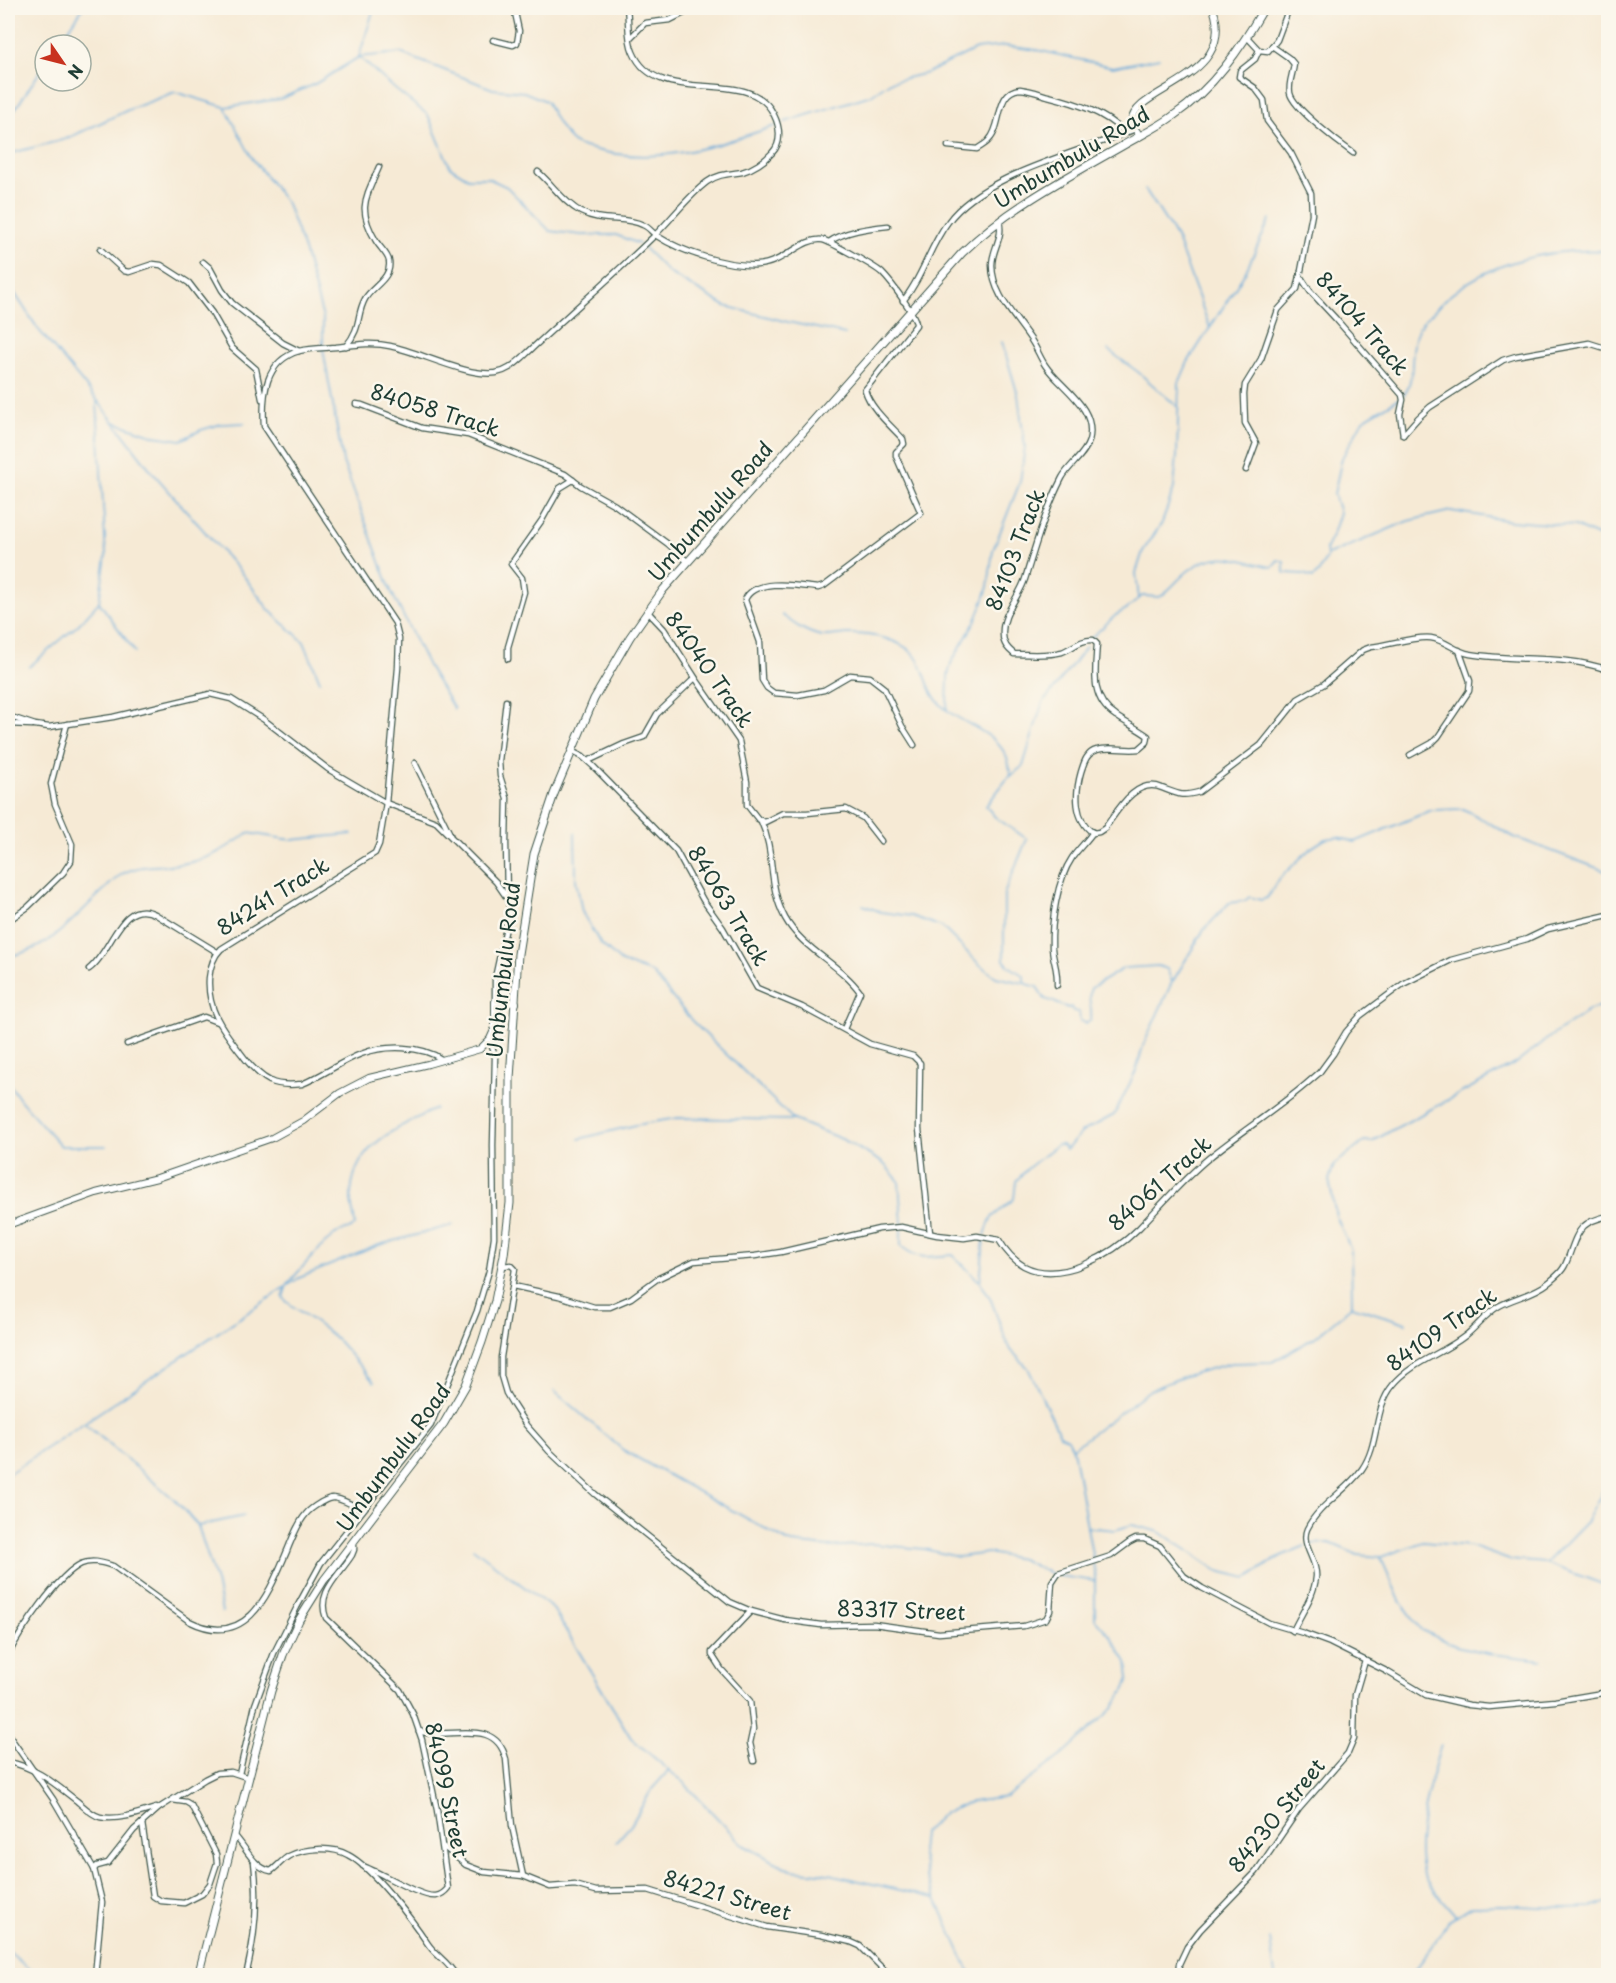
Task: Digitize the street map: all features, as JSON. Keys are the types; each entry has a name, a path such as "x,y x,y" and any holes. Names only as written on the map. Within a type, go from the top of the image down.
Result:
{"main road":[{"name":"Umbumbulu Road","path":"198,1976 271,1691 283,1655 305,1610 324,1580 439,1431 466,1385 495,1301 510,1203 510,1079 520,934 534,854 571,751 594,699 647,611 962,253 978,237 1043,191 1174,116 1231,60 1247,37 1262,8"}],"street":[{"path":"493,40 513,45 517,43 519,32 514,8"},
{"path":"262,402 276,362 299,351 375,344 392,346 479,372 504,371 523,357 714,177 743,172 765,159 777,148 779,134 774,116 770,108 758,97 741,92 676,84 656,77 643,68 633,51 627,8"},
{"path":"630,38 645,23 677,17 694,8"},
{"path":"1140,136 1131,119 1136,111 1185,78 1206,59 1217,35 1217,20 1213,8"},
{"path":"1247,37 1259,50 1265,51 1272,46 1284,25 1289,8"},
{"path":"1272,46 1294,64 1290,84 1292,99 1333,139 1353,153"},
{"name":"84104 Track","path":"1259,50 1255,59 1240,71 1239,77 1255,88 1264,100 1267,121 1291,153 1311,193 1312,214 1300,276 1310,291 1402,395 1400,414 1403,435 1430,407 1503,360 1589,343 1608,349"},
{"path":"948,146 977,149 989,141 994,133 1007,94 1014,89 1066,100 1089,108 1125,133"},
{"path":"903,301 918,281 935,240 949,220 977,195 1041,165 1135,129"},
{"path":"346,346 356,332 365,299 384,279 389,266 388,258 378,245 368,224 364,206 379,167"},
{"path":"538,172 579,211 602,219 642,224 655,235 710,258 731,264 770,264 779,261 804,244 813,241 829,242 880,271 912,310 917,321 916,325 865,390 867,397 903,439 904,444 896,452 896,456 921,513 824,586 818,588 780,583 747,594 745,604 760,642 762,680 766,688 774,693 798,696 824,690 850,675 870,677 884,687 902,726 914,745"},
{"name":"84103 Track","path":"999,221 1001,232 992,266 995,284 1011,313 1029,336 1050,371 1079,403 1089,428 1089,441 1082,454 1063,476 1031,555 1026,578 1007,613 1002,634 1004,643 1014,654 1038,655 1062,652 1087,640 1093,640 1097,644 1095,680 1098,698 1116,716 1148,736 1147,742 1139,750 1097,750 1089,754 1084,762 1076,789 1077,800 1082,821 1093,832"},
{"path":"829,242 836,237 869,228 888,226"},
{"name":"84241 Track","path":"100,249 124,271 129,272 153,264 161,265 189,283 212,313 232,348 256,369 264,426 395,623 399,639 386,803 380,843 375,853 369,858 240,935 218,952 209,973 208,993 213,1012 246,1060 271,1082 302,1084 361,1054 386,1049 410,1048 436,1055 443,1060"},
{"path":"203,262 210,268 232,303 283,343 299,351"},
{"path":"1246,470 1256,443 1245,423 1245,385 1261,359 1278,310 1297,289 1300,276"},
{"name":"84058 Track","path":"356,404 422,429 468,435 565,474 615,505 668,544 688,562"},
{"path":"508,659 508,648 524,592 522,578 511,564 542,520 560,488 573,480"},
{"name":"84040 Track","path":"647,611 664,629 739,741 747,782 747,805 751,813 761,821 770,846 772,884 787,922 860,992 844,1029"},
{"path":"1057,985 1058,973 1052,950 1056,898 1072,858 1093,832 1099,832 1105,828 1120,807 1140,788 1151,784 1174,794 1186,795 1199,792 1261,745 1298,699 1324,684 1362,650 1429,638 1466,654 1588,664 1608,670"},
{"path":"1410,755 1432,743 1438,737 1469,691 1470,681 1459,650"},
{"path":"588,761 644,737 660,711 695,678"},
{"path":"8,716 49,727 113,717 210,694 231,699 263,719 328,769 386,803 436,822 496,882 507,898"},
{"path":"8,1225 96,1193 157,1178 239,1151 289,1130 340,1093 369,1078 480,1049 495,1028 495,978 510,909 507,898 507,798 500,776 499,761 506,701"},
{"path":"8,724 35,725"},
{"path":"8,921 28,907 63,873 71,861 72,844 55,804 51,784 67,724"},
{"name":"84063 Track","path":"571,751 588,761 676,851 757,988 802,1007 870,1044 913,1056 920,1064 919,1129 930,1233"},
{"path":"415,763 453,840"},
{"path":"761,821 765,822 783,813 846,809 863,818 881,841"},
{"path":"89,969 97,963 128,916 138,909 145,909 155,914 218,952"},
{"name":"84061 Track","path":"513,1286 559,1296 594,1307 610,1307 631,1298 657,1279 694,1261 781,1252 879,1229 901,1227 964,1238 978,1236 999,1240 1014,1259 1025,1266 1041,1271 1060,1272 1101,1256 1138,1229 1159,1205 1209,1158 1319,1073 1346,1032 1360,1016 1403,984 1450,960 1527,939 1548,929 1608,915"},
{"path":"495,1002 516,1003"},
{"path":"127,1044 204,1017 220,1023"},
{"path":"239,1774 255,1705 274,1653 321,1563 431,1425 477,1311 489,1271 494,1237 495,1058 489,1039"},
{"name":"84109 Track","path":"1293,1631 1309,1600 1316,1576 1307,1544 1306,1531 1313,1518 1356,1477 1370,1457 1382,1406 1392,1386 1412,1369 1466,1335 1500,1305 1525,1296 1546,1285 1560,1274 1581,1229 1586,1224 1608,1216"},
{"path":"489,1271 501,1270 511,1265 515,1269 513,1286"},
{"name":"83317 Street","path":"513,1286 504,1333 501,1376 506,1393 526,1425 564,1466 620,1514 730,1602 751,1611 784,1620 821,1625 874,1624 939,1633 1024,1626 1046,1619 1050,1611 1052,1582 1058,1573 1111,1556 1136,1539 1160,1546 1184,1576 1192,1582 1257,1618 1315,1637 1386,1671 1426,1695 1489,1707 1555,1701 1608,1692"},
{"path":"431,1425 439,1431"},
{"path":"8,1655 26,1624 56,1588 81,1564 89,1562 99,1561 113,1566 199,1627 214,1630 234,1628 248,1619 258,1607 273,1583 293,1536 306,1514 325,1500 334,1498 363,1509"},
{"name":"84099 Street","path":"354,1542 352,1555 323,1599 323,1609 326,1618 400,1690 413,1714 437,1810 448,1888 444,1893 435,1896 423,1895 363,1866"},
{"path":"751,1611 712,1652 712,1655 721,1669 750,1701 753,1729 750,1743 754,1761"},
{"name":"84230 Street","path":"1178,1976 1179,1964 1187,1947 1200,1930 1256,1872 1299,1809 1348,1753 1354,1739 1355,1695 1365,1661"},
{"path":"419,1731 439,1735 471,1731 484,1734 498,1742 504,1749 512,1826 523,1876"},
{"path":"8,1734 74,1832 94,1869 102,1902 94,1976"},
{"path":"8,1762 42,1775 101,1817 136,1814 159,1808"},
{"path":"94,1869 115,1857 126,1839 142,1823 172,1800 218,1773 231,1772 249,1778"},
{"path":"142,1823 153,1896 161,1901 184,1903 202,1894 210,1884 217,1863 215,1849 191,1805 172,1800"},
{"path":"235,1836 247,1849 254,1862 263,1870 271,1871 291,1855 321,1849 348,1854 363,1866 403,1910 429,1946 449,1965 456,1976"},
{"name":"84221 Street","path":"444,1847 474,1869 523,1876 550,1887 575,1885 596,1891 648,1890 767,1928 821,1935 851,1942 860,1946 890,1976"},
{"path":"246,1976 252,1949 256,1911 257,1886 254,1862"}],"waterway":[{"path":"66,33 83,8"},
{"path":"374,8 359,57 428,115 450,167 468,178 488,178 507,187 550,231 581,235 616,235 639,244"},
{"path":"785,122 871,95 890,82 927,73 976,49 1005,46 1037,50 1113,67 1159,58"},
{"path":"8,154 66,139 128,110 175,92 225,107 280,99 315,84 359,57 400,53 493,89 524,92 546,101 558,124 574,143 596,150 642,156 665,155 709,147 775,126"},
{"path":"8,120 33,82"},
{"path":"225,107 252,158 287,204 304,250 323,318 323,349 343,462 391,591 428,666 454,709"},
{"path":"1145,189 1176,237 1210,328"},
{"path":"1139,599 1136,573 1143,551 1162,523 1174,488 1179,383 1188,362 1245,273 1270,219"},
{"path":"644,248 669,273 725,306 845,334"},
{"path":"1404,395 1412,371 1413,346 1418,329 1450,295 1469,282 1513,262 1561,252 1608,251"},
{"path":"8,283 38,329 153,473 243,575 269,610 304,642 320,681"},
{"path":"947,709 948,676 951,663 975,622 982,605 988,587 993,550 1020,482 1025,447 1018,395 1002,342"},
{"path":"1108,350 1138,372 1179,408"},
{"path":"1091,638 1116,615 1142,596 1160,597 1188,571 1209,559 1239,559 1272,567 1278,560 1284,562 1284,573 1304,574 1313,578 1319,572 1327,556 1326,548 1340,513 1334,494 1342,458 1363,420 1400,398"},
{"path":"29,667 78,625 99,602 106,556 97,402"},
{"path":"114,422 155,436 181,440 201,430 221,424 245,423"},
{"path":"1328,555 1408,521 1451,511 1511,521 1575,526 1608,541"},
{"path":"99,602 135,652"},
{"path":"782,615 816,635 867,635 890,640 905,647 912,652 921,665 930,688 941,705 983,732 1001,747 1008,760 1011,776"},
{"path":"985,1235 991,1218 1014,1199 1016,1181 1028,1168 1057,1145 1062,1145 1066,1150 1082,1132 1114,1115 1136,1071 1143,1046 1172,982 1167,969 1158,966 1124,968 1091,988 1089,996 1091,1019 1086,1023 1080,1021 1079,1012 1073,1011 1071,1007 1045,999 1037,987 1024,983 1024,976 1004,960 1004,894 1027,839 995,817 986,806 1007,779 1023,766 1042,704 1086,647"},
{"path":"1173,981 1203,931 1229,903 1244,901 1250,897 1261,900 1267,898 1280,878 1311,848 1325,839 1338,837 1355,842 1432,810 1464,809 1514,837 1608,872"},
{"path":"8,956 23,953 49,940 115,879 130,871 200,860 224,849 248,833 292,840 352,834"},
{"path":"575,833 576,880 582,912 600,943 621,962 652,973 692,1021 794,1120 844,1140 883,1163 899,1181 902,1224"},
{"path":"863,905 881,912 911,916 942,927 979,964 996,977 1024,983"},
{"path":"1073,1448 1150,1390 1185,1376 1231,1363 1272,1362 1314,1338 1352,1306 1351,1250 1336,1216 1329,1180 1334,1165 1365,1141 1372,1142 1518,1062 1590,1010 1608,1003"},
{"path":"8,1082 21,1101 61,1146 106,1146"},
{"path":"288,1284 334,1235 355,1226 351,1198 353,1180 358,1165 367,1152 391,1132 435,1109"},
{"path":"579,1139 677,1118 794,1120"},
{"path":"8,1474 299,1278 379,1245 453,1225"},
{"path":"901,1229 901,1246 908,1251 925,1257 953,1255 980,1282"},
{"path":"984,1240 980,1283 989,1295 1009,1348 1028,1368 1060,1435 1068,1439 1073,1449 1093,1560"},
{"path":"286,1288 283,1297 287,1302 339,1342 374,1382"},
{"path":"1352,1306 1406,1323"},
{"path":"554,1391 623,1450 791,1543 828,1547 872,1544 924,1549 958,1557 988,1553 1021,1559 1054,1575"},
{"path":"85,1424 174,1499 198,1526 216,1582 222,1612"},
{"path":"1546,1563 1587,1521 1608,1481"},
{"path":"198,1526 244,1516"},
{"path":"1087,1527 1115,1530 1132,1525 1160,1532 1218,1571 1247,1578 1281,1556 1305,1546"},
{"path":"1311,1544 1330,1543 1358,1555 1381,1557 1423,1542 1470,1546 1509,1560 1545,1563 1608,1586"},
{"path":"473,1548 553,1609 631,1738 684,1783 743,1845 791,1870 829,1874 935,1898"},
{"path":"1381,1558 1400,1601 1421,1630 1456,1646 1492,1654 1542,1660"},
{"path":"974,1976 968,1969 928,1881 921,1852 923,1833 944,1813 971,1802 1006,1797 1062,1755 1112,1709 1125,1689 1129,1678 1127,1662 1112,1638 1095,1619 1093,1564"},
{"path":"1059,1576 1095,1581"},
{"path":"1441,1745 1424,1808 1420,1859 1429,1883 1456,1916"},
{"path":"616,1842 631,1825 652,1789 669,1770"},
{"path":"1410,1976 1432,1948 1447,1922 1472,1906 1560,1908 1593,1907 1608,1902"},
{"path":"1270,1939 1275,1976"},
{"path":"8,1951 37,1976"}]}
